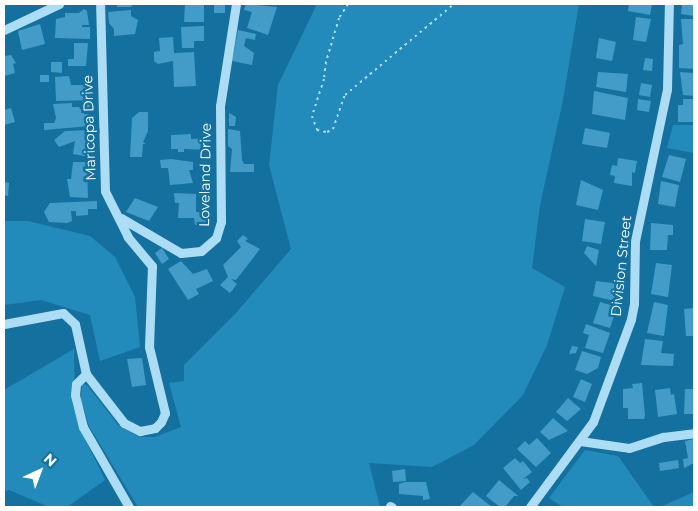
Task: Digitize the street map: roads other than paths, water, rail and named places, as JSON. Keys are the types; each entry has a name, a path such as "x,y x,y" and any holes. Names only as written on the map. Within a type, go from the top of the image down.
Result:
{"street":[{"path":"4,30 59,4"},
{"name":"Maricopa Drive","path":"4,324 63,314 75,324 86,374 124,423 140,431 154,428 161,422 165,413 149,347 152,266 128,237 121,218 108,203 105,191 100,4"},
{"name":"Loveland Drive","path":"121,218 181,253 201,251 216,238 220,222 220,106 236,4"},
{"name":"Division Street","path":"530,507 580,441 602,403 634,303 635,241 667,89 669,4"},
{"path":"86,374 76,384 75,395 83,427 129,507"},
{"path":"580,441 629,448 663,437 694,433"}]}
